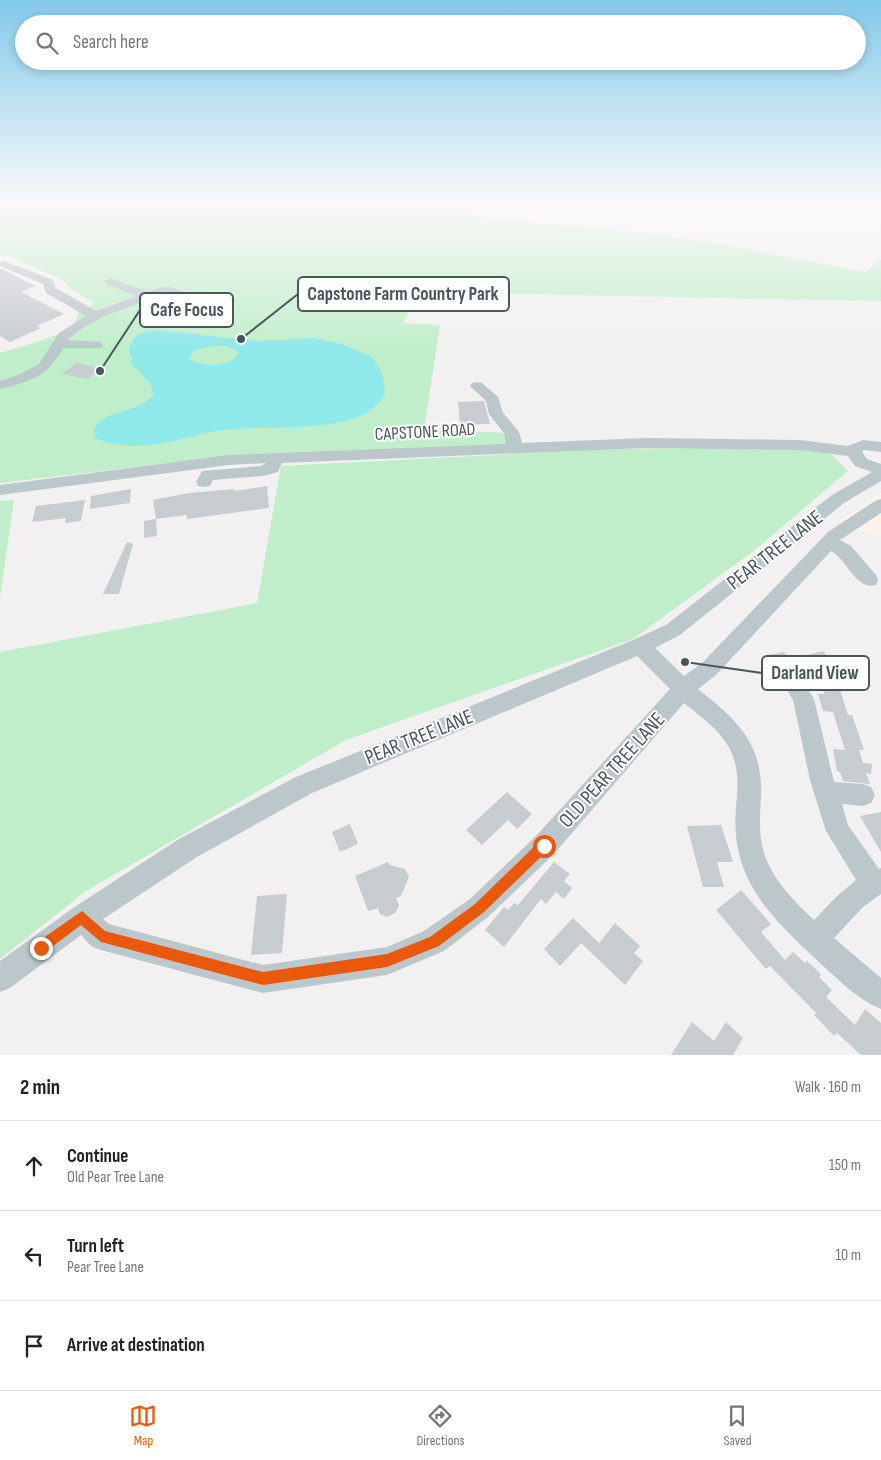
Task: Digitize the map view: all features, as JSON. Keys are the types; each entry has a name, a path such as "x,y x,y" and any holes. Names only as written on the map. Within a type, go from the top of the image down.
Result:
{"street":[{"path":"4,264 49,282 50,290 97,316"},
{"path":"110,282 149,296"},
{"path":"0,385 20,380 38,372 48,363 67,333 97,316 162,291 170,291 200,301"},
{"path":"59,344 96,345"},
{"path":"477,386 493,400 496,414 511,432 515,448"},
{"name":"CAPSTONE ROAD","path":"0,490 229,460 515,448 646,443 800,445 856,456"},
{"path":"881,447 863,444 855,448 856,456 870,467 881,469"},
{"name":"PEAR TREE LANE","path":"838,500 853,479 857,469 856,456"},
{"path":"204,482 208,475 263,472 272,468 276,458"},
{"name":"PEAR TREE LANE","path":"0,978 82,917 188,848 304,785 640,646 672,630 838,500 881,474"},
{"name":"OLD PEAR TREE LANE","path":"82,917 101,936 263,979 387,961 434,941 479,908 544,846 683,689 710,668 834,536 881,505"},
{"path":"829,542 845,550 869,580"},
{"path":"640,646 738,740 748,764 748,838 755,863 770,890 782,906 814,940 855,977 881,995"},
{"path":"790,677 803,700 826,792 838,831 877,882 858,894 814,940"},
{"path":"826,792 863,795"}],"shaded area":[{"path":"881,492 881,536 856,530 846,517"}],"green space":[{"path":"0,251 756,251 865,272 881,260 881,301 420,292 403,323 440,325 424,429 506,433 510,447 229,456 0,483 0,353 69,329 75,322 79,311 95,304 72,289 63,280 6,255 0,257"},
{"path":"789,447 831,454 848,471 755,550 633,639 346,740 86,891 0,959 0,652 257,603 281,466 612,449"},
{"path":"14,500 0,598 0,501"}],"water":[{"path":"158,330 257,341 314,338 341,344 372,357 383,375 385,394 378,404 363,415 329,424 231,429 146,446 120,445 95,438 94,429 99,422 113,414 138,406 154,395 150,383 130,362 133,359 129,352 132,342 138,335","holes":["214,346 227,346 239,352 235,358 223,364 201,364 189,359 194,350"]}],"building":[{"path":"0,268 36,286 21,292 64,314 37,326 41,328 10,342 0,336"},
{"path":"76,363 100,368 88,379 62,374"},
{"path":"484,401 490,424 460,425 458,402"},
{"path":"267,486 269,508 187,519 187,515 156,519 153,500 189,493 234,489 234,491"},
{"path":"131,489 130,503 90,509 91,496"},
{"path":"85,500 81,521 65,523 66,518 32,522 36,506"},
{"path":"156,519 157,536 144,538 144,521"},
{"path":"127,542 133,544 119,594 103,594"},
{"path":"823,651 842,676 836,677 848,715 852,715 864,750 859,750 863,763 872,764 871,774 866,773 870,784 843,781 840,772 837,771 833,749 845,750 833,712 823,711 818,694 825,694 798,657"},
{"path":"784,652 794,665 778,669 769,655"},
{"path":"507,792 532,814 517,829 508,820 482,845 466,830"},
{"path":"881,812 881,852 860,816"},
{"path":"350,824 358,844 340,852 332,832"},
{"path":"721,825 733,862 717,862 724,887 703,887 687,826"},
{"path":"388,862 390,865 405,869 409,877 401,896 396,898 399,906 395,913 387,917 380,914 378,908 368,911 355,876"},
{"path":"554,862 570,874 564,881 572,888 564,899 556,892 546,904 541,899 504,947 485,930 504,907 508,910 514,903 518,905"},
{"path":"741,890 771,924 761,932 785,960 793,952 805,963 807,961 821,974 819,977 832,990 826,997 855,1025 865,1009 881,1023 881,1055 861,1055 837,1033 834,1036 814,1015 816,1013 770,966 766,969 716,910"},
{"path":"287,894 282,953 251,955 257,896"},
{"path":"573,918 599,943 615,923 640,946 634,953 643,961 625,985 581,943 560,966 544,949"},
{"path":"692,1022 714,1041 726,1022 743,1038 733,1055 671,1055"}],"place":[{"name":"Capstone Farm Country Park","path":"241,339"},
{"name":"Cafe Focus","path":"100,371"},
{"name":"Darland View","path":"685,662"}],"route":[{"path":"41,948 82,917 101,936 263,979 387,961 434,941 479,908 544,846"}]}
